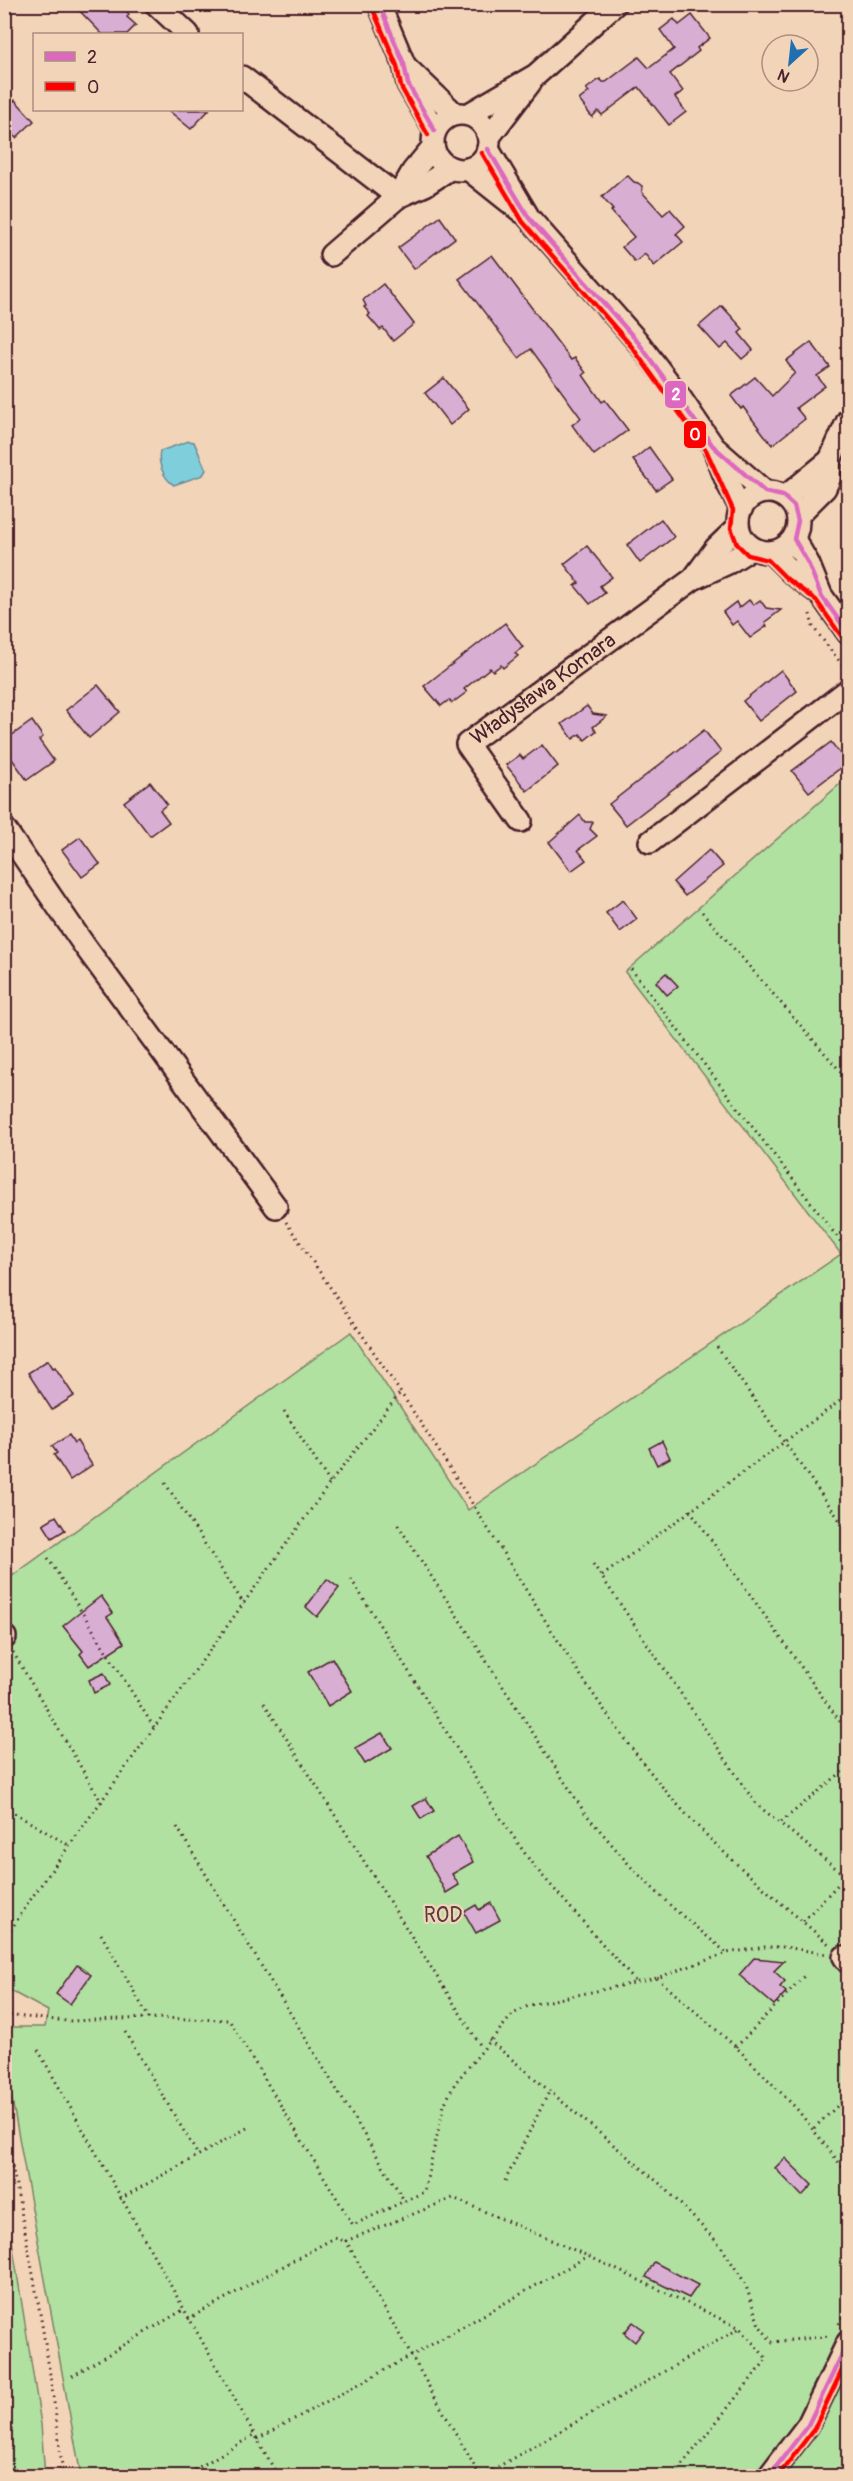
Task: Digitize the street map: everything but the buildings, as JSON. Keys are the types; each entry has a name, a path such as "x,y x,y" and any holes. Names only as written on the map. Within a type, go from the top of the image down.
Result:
{"street":[{"path":"156,4 187,33"},
{"path":"379,4 404,64 408,84 443,164 459,169 529,218"},
{"path":"331,255 398,196 484,159 489,143 536,75 615,4"},
{"path":"404,64 462,114 485,127 489,143 529,218 638,342 714,446 765,492"},
{"path":"398,196 434,139 439,123 462,114 536,75"},
{"path":"243,78 398,196"},
{"path":"798,515 825,488 829,479 830,460 849,420"},
{"path":"714,446 739,518 743,539 792,573 815,602 849,633"},
{"path":"786,497 830,460"},
{"path":"765,492 776,493 786,497 794,505 799,527 794,539 785,548 762,551 693,579 739,518 751,497 765,492"},
{"path":"794,539 808,563 815,602"},
{"name":"Władysława Komara","path":"521,821 467,744 693,579"},
{"path":"650,842 849,690"},
{"path":"4,828 84,945 276,1207"},
{"path":"769,2476 808,2425 841,2339"}],"path":[{"path":"815,602 813,627 849,673"},
{"path":"702,912 849,1080"},
{"path":"631,969 849,1251"},
{"path":"276,1207 400,1393 629,1746 715,1845 846,1959"},
{"path":"717,1347 849,1532"},
{"path":"4,1940 33,1896 330,1483 400,1393"},
{"path":"602,1576 849,1395"},
{"path":"284,1411 330,1483"},
{"path":"165,1484 244,1604"},
{"path":"690,1510 849,1733"},
{"path":"398,1525 585,1813 632,1868 673,1908 727,1953"},
{"path":"48,1558 155,1729"},
{"path":"593,1564 756,1804 848,1876 803,1921"},
{"path":"351,1579 497,1813 533,1865 636,1982"},
{"path":"5,1637 102,1803"},
{"path":"264,1702 482,2048"},
{"path":"781,1822 849,1767"},
{"path":"4,1807 70,1846"},
{"path":"177,1827 405,2202"},
{"path":"101,1934 149,2018"},
{"path":"4,2015 67,2021 149,2018 229,2020 353,2225 424,2192 444,2105 455,2083 482,2048 513,2014 530,2005 657,1978 727,1953 765,1947 785,1947 846,1959"},
{"path":"736,2047 805,1975"},
{"path":"657,1978 736,2047 814,2128 849,2174"},
{"path":"125,2032 198,2155"},
{"path":"489,2040 666,2189 720,2246 745,2283 759,2325 772,2342 841,2339"},
{"path":"38,2050 278,2476"},
{"path":"505,2181 550,2090"},
{"path":"814,2128 849,2096"},
{"path":"4,2125 32,2272 57,2423 63,2476"},
{"path":"120,2199 248,2128"},
{"path":"188,2319 334,2238 346,2241 453,2198 588,2256 740,2328 767,2359 673,2476"},
{"path":"346,2241 481,2476 740,2328"},
{"path":"256,2439 411,2356 588,2256"},
{"path":"72,2376 183,2310"},
{"path":"183,2476 254,2435"}],"green space":[{"name":"ROD","path":"848,777 848,2476 81,2476 5,2061 5,2027 45,2027 48,2011 5,1988 4,1582 351,1332 468,1510 841,1254 625,972"},
{"path":"5,2198 41,2424 45,2476 5,2476"}],"water":[{"path":"189,441 194,442 206,470 203,475 174,485 162,470 160,451"}],"transit line":[{"name":"2","path":"379,4 404,64 408,84 435,131"},
{"name":"0","path":"372,7 397,66 401,87 428,135"},
{"name":"2","path":"488,149 529,218 638,342 713,446 765,492 783,496 794,506 798,521 794,539 808,563 821,595 848,633"},
{"name":"0","path":"482,153 523,222 632,347 706,450 733,510 731,528 737,544 748,555 768,560 787,579 816,600 842,637"},
{"name":"2","path":"769,2476 808,2425 848,2342"},
{"name":"0","path":"778,2476 814,2429 848,2358"}]}
